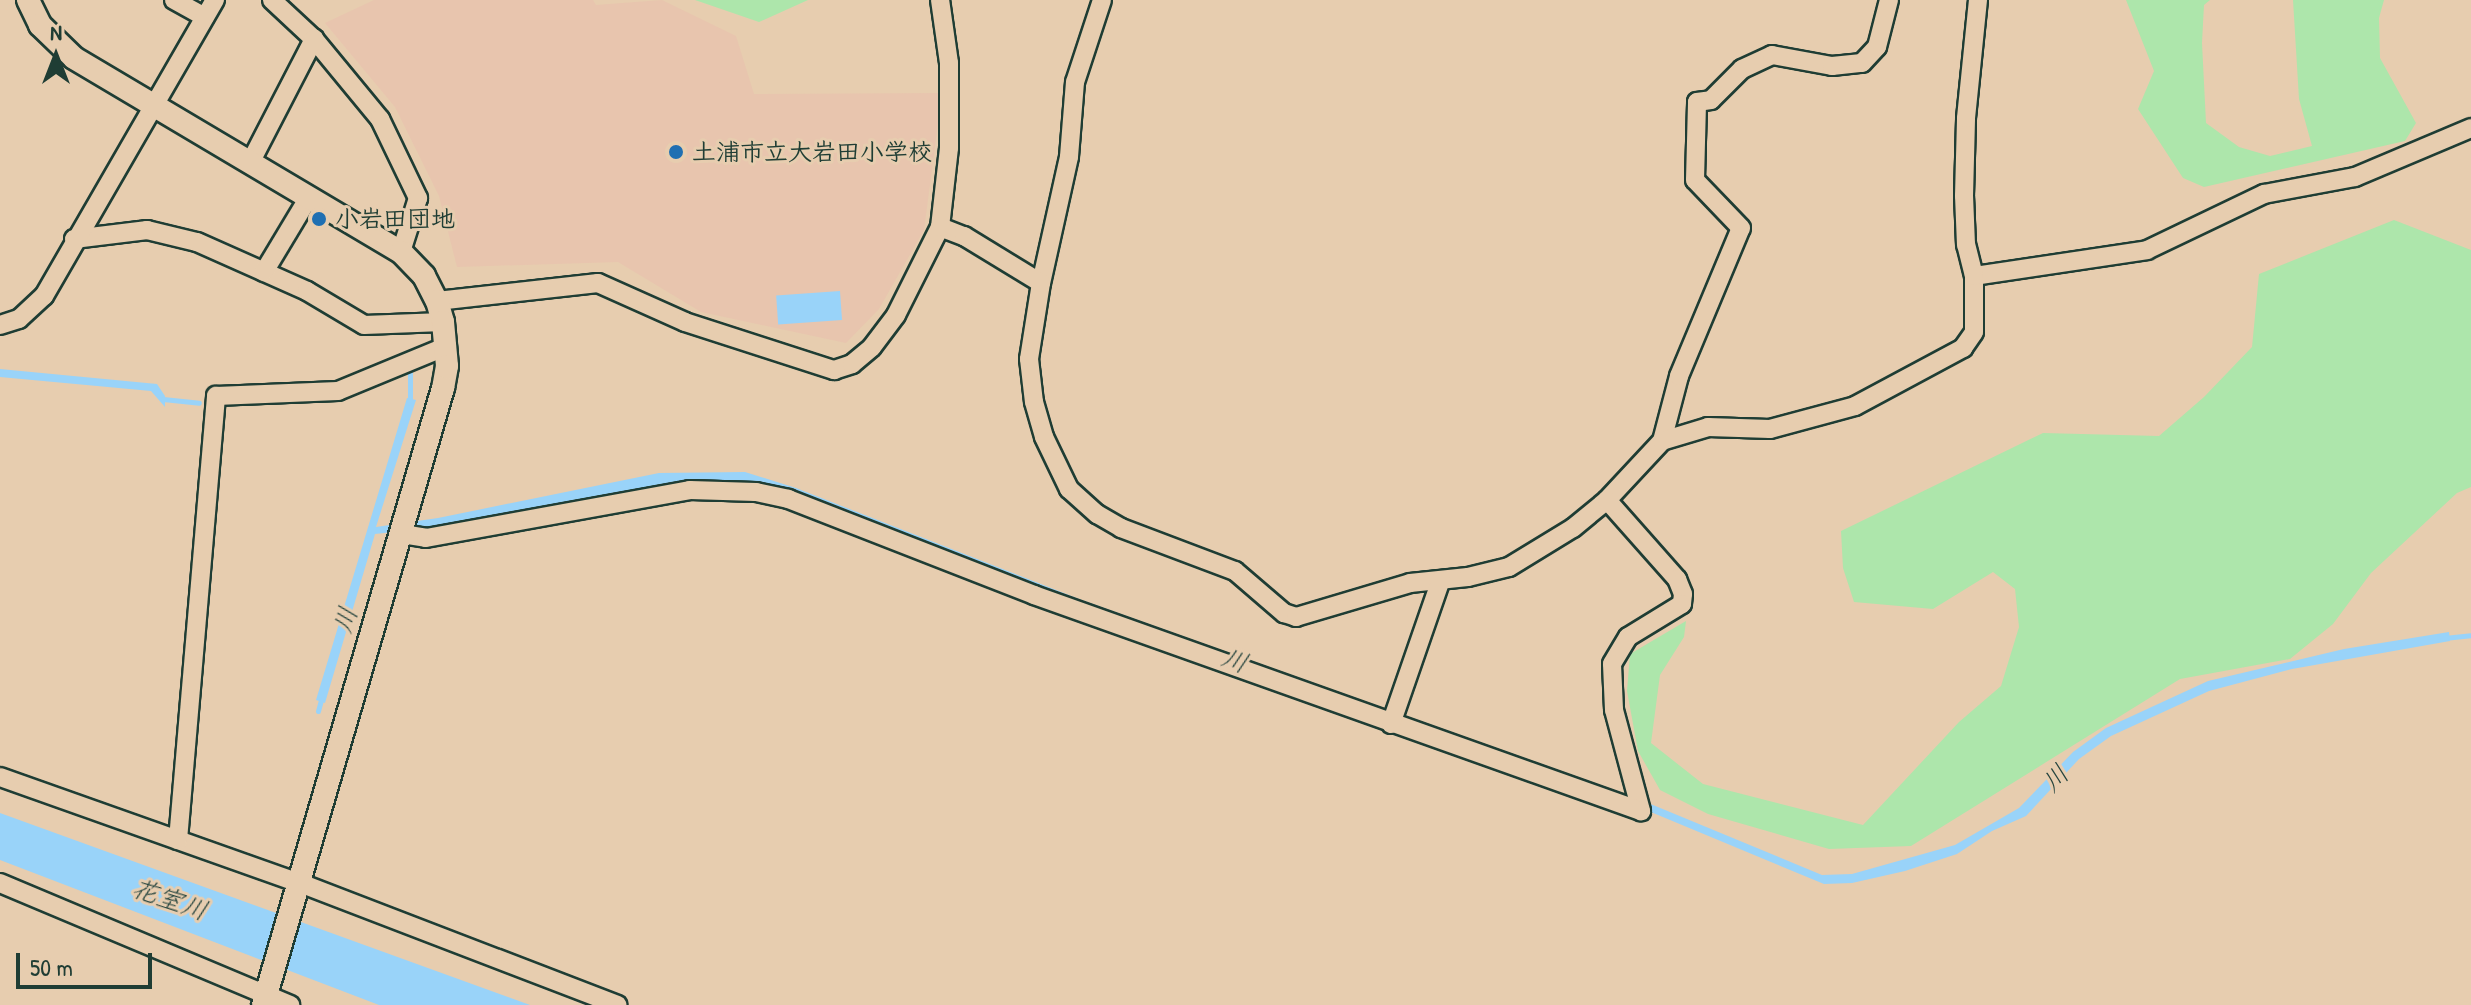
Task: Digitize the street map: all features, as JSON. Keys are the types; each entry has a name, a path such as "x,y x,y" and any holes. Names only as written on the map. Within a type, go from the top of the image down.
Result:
{"street":[{"path":"28,0 40,25 74,58 401,252 424,276 440,311 447,346 443,388 265,996"},
{"path":"174,0 205,17"},
{"path":"0,325 19,319 44,296 74,239 215,0"},
{"path":"272,0 314,39 380,119 418,198 401,252"},
{"path":"74,239 147,230 197,242 307,291 364,325 598,283 685,322 834,370 852,364 872,347 896,315 940,227 949,148 949,63 940,0"},
{"path":"1102,0 1075,82 1069,157 1041,283 1029,359 1034,402 1044,437 1069,489 1097,514 1121,528 1235,571 1284,613 1296,617 1410,583 1509,567 1573,528 1607,500 1662,441 1679,376 1741,228 1695,180 1697,102 1711,100 1742,69 1772,55 1832,66 1862,63 1877,47 1889,0"},
{"path":"1662,441 1708,427 1770,429 1855,406 1963,348 1974,332 1974,276 1966,245 1964,196 1966,118 1978,0"},
{"path":"250,163 314,39"},
{"path":"1974,276 2147,250 2264,194 2355,177 2471,128"},
{"path":"264,272 309,197"},
{"path":"940,227 964,236 1041,283"},
{"path":"178,840 216,396 338,391 447,346"},
{"path":"402,534 426,538 676,492 756,492 788,499 1034,595 1641,811 1614,710 1612,664 1628,637 1682,604 1683,594 1677,579 1607,500"},
{"path":"1391,724 1441,580"},
{"path":"0,777 178,840 617,1005"},
{"path":"0,883 290,1005"}],"shaded area":[{"name":"土浦市立大岩田小学校","path":"374,0 593,0 596,5 662,0 736,36 754,94 942,93 924,230 879,309 846,343 701,312 618,262 457,267 439,196 395,107 325,23"}],"green space":[{"path":"695,0 808,0 759,22"},
{"path":"2126,0 2210,0 2204,5 2202,43 2206,123 2239,147 2270,156 2312,146 2299,99 2293,0 2384,0 2379,18 2380,58 2416,123 2405,141 2204,187 2183,178 2138,109 2154,71"},
{"path":"2394,220 2471,250 2471,487 2457,493 2371,573 2333,624 2290,659 2180,679 1911,846 1829,849 1708,814 1660,790 1638,751 1627,691 1630,654 1686,621 1684,637 1660,675 1651,743 1703,784 1863,825 1959,722 2001,686 2019,627 2015,589 1993,572 1933,609 1854,602 1843,568 1841,531 2043,433 2159,436 2204,397 2252,347 2259,274"}],"water":[{"path":"840,291 842,320 778,324 776,295"},
{"path":"0,369 157,384 165,396 165,407 151,391 0,377"},
{"path":"407,398 416,400 376,527 438,518 659,473 745,472 796,488 1079,599 1653,805 1822,875 1852,874 1955,845 2019,808 2073,752 2106,728 2208,681 2344,649 2449,632 2450,641 2292,669 2209,691 2111,736 2079,759 2026,816 1992,831 1957,854 1905,871 1852,883 1824,884 1646,810 742,482 659,485 439,527 375,534 325,703 316,700"},
{"name":"花室川","path":"0,813 530,1005 379,1005 0,860"}],"waterway":[{"path":"410,373 410,403"},
{"path":"163,399 199,403"},
{"name":"川","path":"2444,638 2471,635"},
{"name":"川","path":"318,711 322,696"}],"place":[{"name":"土浦市立大岩田小学校","path":"676,152"},
{"name":"小岩田団地","path":"319,219"}]}
